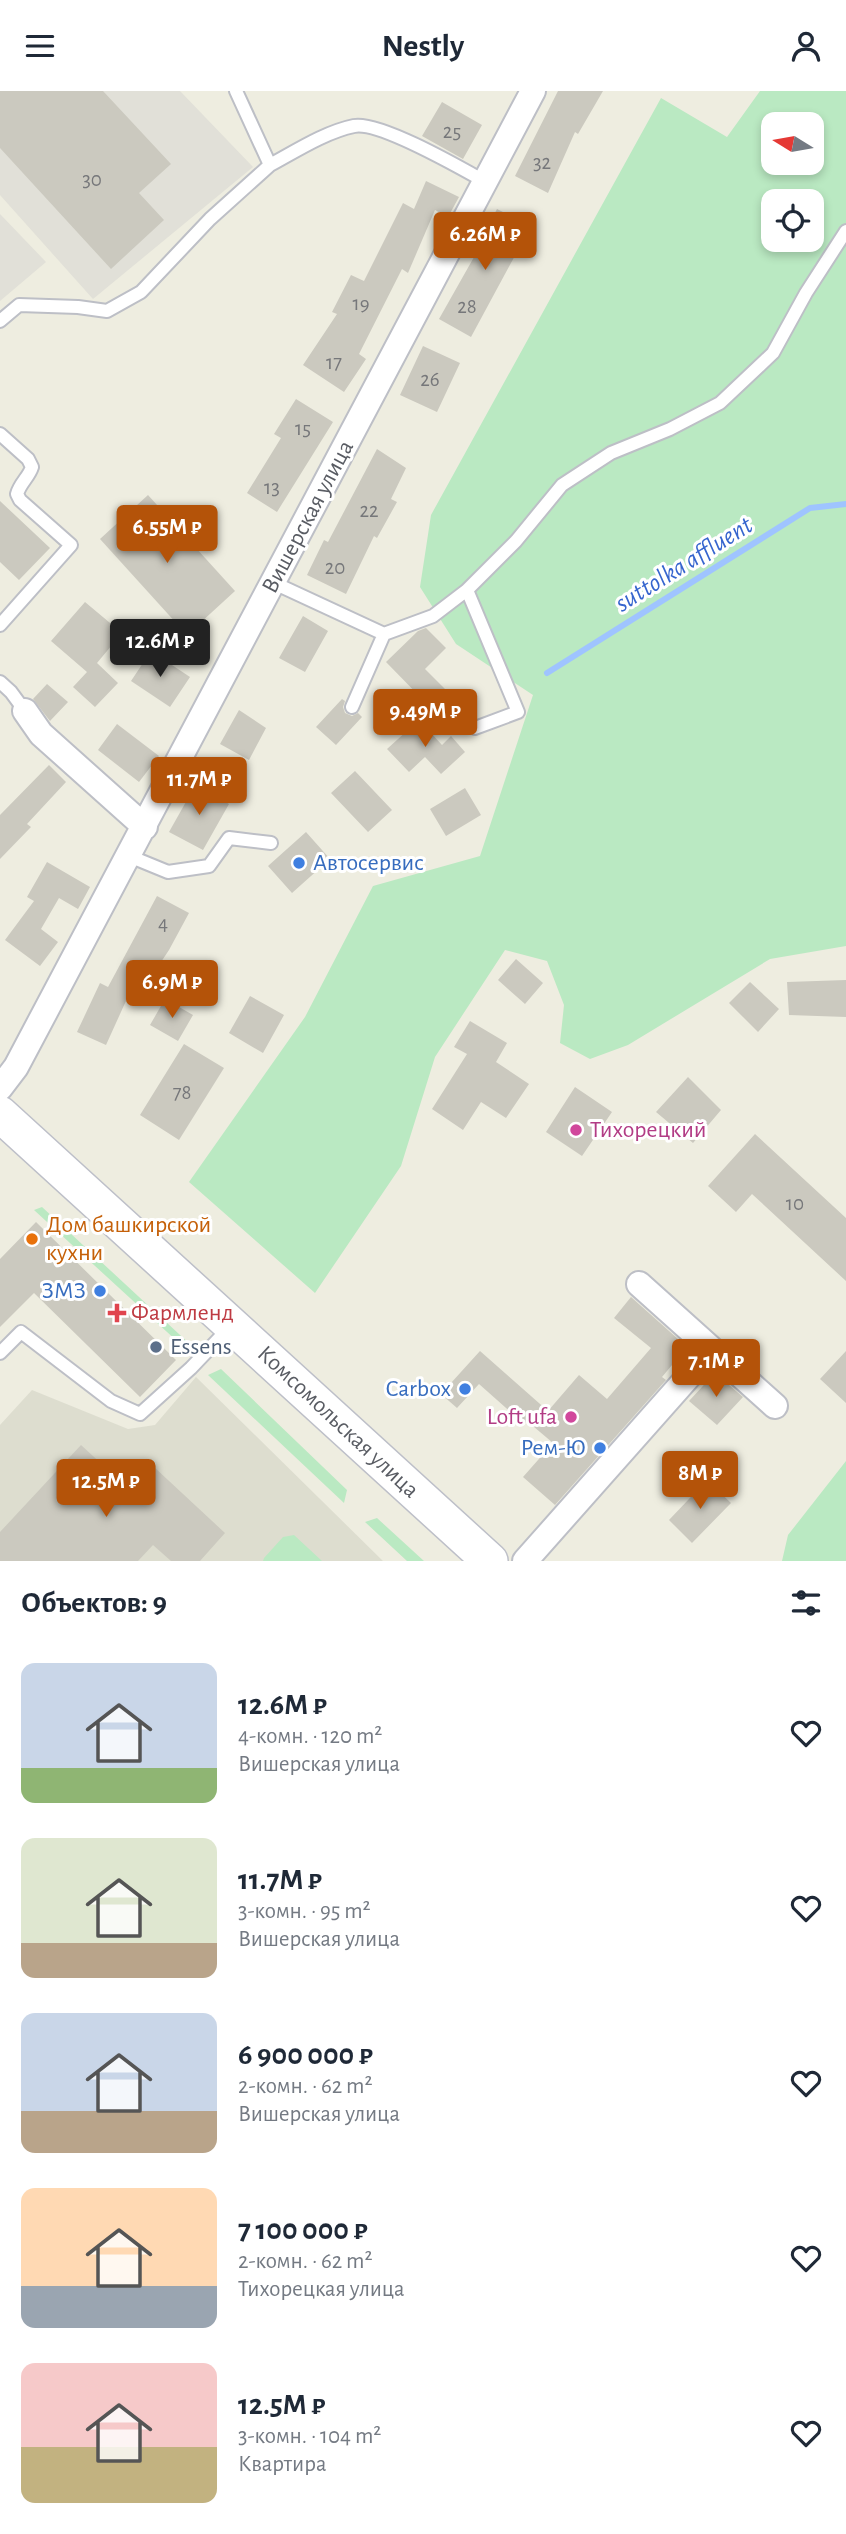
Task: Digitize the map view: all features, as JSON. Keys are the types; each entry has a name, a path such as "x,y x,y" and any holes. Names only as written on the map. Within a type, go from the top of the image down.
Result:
{"main road":[{"name":"Комсомольская улица","path":"4,1125 233,1324 490,1561"}],"street":[{"name":"Вишерская улица","path":"0,1088 16,1067 145,827 533,91"},
{"path":"25,712 41,734 145,827"},
{"path":"639,1284 775,1406"},
{"path":"525,1561 712,1350"}],"lane":[{"path":"236,91 270,165"},
{"path":"0,321 19,305 107,311 141,292 210,219 270,165 312,143 357,125 399,136 484,181"},
{"path":"274,583 384,634 433,616 467,590 516,541 562,485 611,453 670,429 720,403 746,380 773,353 806,293 846,231"},
{"path":"0,433 29,459 32,467 29,476 19,486 17,494 20,500 71,545 0,625"},
{"path":"467,590 518,712 475,728"},
{"path":"352,707 384,634"},
{"path":"0,682 25,712"},
{"path":"129,856 168,873 209,866 229,838 271,843"},
{"path":"0,1353 21,1332 111,1401 140,1414 191,1368 233,1324"}],"shaded area":[{"path":"0,91 180,91 253,167 93,299 0,195"},
{"path":"0,214 46,262 0,301"},
{"path":"196,1377 383,1561 0,1561 0,1425 32,1390 128,1429 155,1425"}],"green space":[{"path":"760,91 846,91 846,946 770,959 628,1045 590,1059 560,1043 564,1005 547,961 505,950 435,1057 401,1166 315,1293 189,1182 305,1017 373,886 480,856 533,695 456,644 420,587 431,515 661,98 727,137"},
{"path":"42,1207 193,1347 191,1354 34,1210"},
{"path":"221,1369 347,1490 344,1503 208,1375"},
{"path":"846,1461 846,1561 782,1561 788,1535"},
{"path":"377,1518 424,1561 407,1561 365,1522"},
{"path":"294,1535 322,1561 263,1561 283,1537"}],"building":[{"path":"0,91 103,91 171,164 139,193 164,220 111,269 0,148"},
{"path":"558,91 603,91 578,134 575,132 548,193 515,176"},
{"path":"442,102 482,125 463,159 422,136"},
{"path":"426,181 459,197 448,217 435,210 408,273 402,269 359,354 366,359 344,392 303,365 337,314 332,312 351,275 364,281 403,203 414,209"},
{"path":"497,209 531,226 471,337 439,319 478,250 476,249"},
{"path":"423,346 460,363 437,412 400,395"},
{"path":"296,399 333,422 277,512 247,493 281,438 274,434"},
{"path":"377,449 406,468 391,499 397,502 377,538 374,536 346,594 307,575 324,540 328,542"},
{"path":"148,495 235,591 187,635 100,539"},
{"path":"0,501 50,548 19,580 0,562"},
{"path":"85,602 122,633 97,663 118,683 95,707 73,687 87,672 51,641"},
{"path":"303,616 328,631 305,672 279,658"},
{"path":"426,628 446,648 425,669 445,689 428,705 386,662 418,631"},
{"path":"151,651 190,677 170,707 131,681"},
{"path":"47,684 68,702 50,721 33,699"},
{"path":"342,699 345,701 345,713 352,716 358,713 362,717 336,745 316,727"},
{"path":"239,710 266,728 249,760 220,744"},
{"path":"419,720 442,745 451,736 465,752 441,774 425,757 409,772 387,749"},
{"path":"117,724 159,756 139,782 98,750"},
{"path":"49,765 66,782 27,824 31,827 0,859 0,815"},
{"path":"355,771 392,810 368,832 331,793"},
{"path":"196,784 229,804 203,850 169,832"},
{"path":"465,788 481,815 446,836 430,809"},
{"name":"Автосервис","path":"306,832 330,859 292,893 268,866"},
{"path":"47,862 90,887 78,909 59,898 41,929 58,942 40,966 5,940 34,901 27,897"},
{"path":"157,896 189,913 169,950 145,986 135,981 106,1045 77,1032 100,983 108,987"},
{"path":"516,959 543,983 525,1004 498,980"},
{"path":"846,980 846,1017 789,1015 787,982"},
{"path":"750,982 779,1009 758,1032 729,1003"},
{"path":"250,996 284,1015 263,1053 229,1033"},
{"path":"165,999 193,1015 178,1041 150,1025"},
{"path":"470,1021 507,1043 496,1062 529,1084 506,1118 481,1102 463,1130 432,1109 467,1054 454,1047"},
{"path":"184,1044 224,1068 179,1140 140,1115"},
{"path":"688,1077 721,1110 693,1143 656,1112"},
{"path":"575,1087 612,1112 582,1156 546,1132"},
{"path":"755,1134 846,1218 846,1281 752,1194 736,1212 708,1186"},
{"path":"36,1222 176,1360 140,1397 34,1293 0,1327 0,1259"},
{"path":"631,1297 687,1347 662,1377 666,1380 555,1505 523,1477 553,1443 527,1421 524,1424 479,1384 457,1408 441,1394 480,1351 548,1411 579,1375 607,1399 651,1348 614,1318"},
{"path":"846,1351 846,1403 820,1379"},
{"path":"715,1373 743,1397 717,1425 689,1401"},
{"path":"81,1445 131,1491 154,1467 225,1533 200,1561 171,1561 153,1545 138,1561 0,1561 0,1532"},
{"path":"707,1480 731,1503 692,1543 669,1520"}],"waterway":[{"name":"suttolka affluent","path":"547,673 810,508 846,504"}],"place":[{"name":"Автосервис","path":"299,863"},
{"name":"Тихорецкий","path":"576,1130"},
{"name":"Дом башкирской кухни","path":"32,1239"},
{"name":"ЗМЗ","path":"100,1291"},
{"name":"Фармленд","path":"117,1313"},
{"name":"Essens","path":"156,1347"},
{"name":"Carbox","path":"465,1389"},
{"name":"Loft ufa","path":"571,1417"},
{"name":"Рем-Ю","path":"600,1448"}]}
